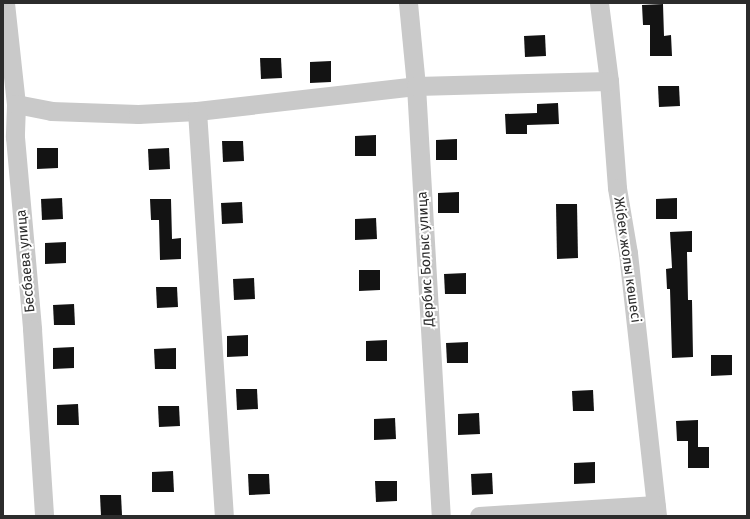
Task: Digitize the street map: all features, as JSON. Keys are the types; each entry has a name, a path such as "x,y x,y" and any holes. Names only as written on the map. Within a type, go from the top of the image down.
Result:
{"street":[{"name":"Дербис Болыс улица","path":"408,3 416,86 441,516"},
{"name":"Жібек жолы көшесі","path":"599,3 609,82 617,188 628,253 657,510"},
{"name":"Бесбаева улица","path":"5,8 16,104 15,137 32,329 44,516"},
{"path":"16,104 51,111 138,114 197,111 416,86 609,82"},
{"path":"197,111 224,516"},
{"path":"479,516 657,510"}],"building":[{"path":"663,4 664,36 671,35 672,56 650,56 650,25 643,25 642,5"},
{"path":"545,35 546,56 525,57 524,36"},
{"path":"260,58 281,58 282,78 261,79"},
{"path":"331,61 331,82 310,83 310,62"},
{"path":"658,86 679,86 680,106 659,107"},
{"path":"558,103 559,124 527,125 527,134 506,134 505,114 537,113 537,104"},
{"path":"376,135 376,156 355,156 355,136"},
{"path":"457,139 457,160 436,160 436,140"},
{"path":"222,141 243,141 244,161 223,162"},
{"path":"37,148 58,148 58,168 37,169"},
{"path":"169,148 170,169 149,170 148,149"},
{"path":"459,192 459,213 438,213 438,193"},
{"path":"62,198 63,219 42,220 41,199"},
{"path":"677,198 677,219 656,219 656,199"},
{"path":"150,199 171,199 172,239 181,238 181,259 160,260 159,220 151,220"},
{"path":"242,202 243,223 222,224 221,203"},
{"path":"556,204 577,204 578,258 557,259"},
{"path":"376,218 377,239 355,240 355,219"},
{"path":"692,231 692,252 687,252 688,300 692,300 693,357 672,358 670,289 667,289 666,269 672,268 670,232"},
{"path":"66,242 66,263 45,264 45,243"},
{"path":"359,270 380,270 380,290 359,291"},
{"path":"466,273 466,294 445,294 444,274"},
{"path":"254,278 255,299 234,300 233,279"},
{"path":"156,287 177,287 178,307 157,308"},
{"path":"74,304 75,325 54,325 53,305"},
{"path":"248,335 248,356 227,357 227,336"},
{"path":"387,340 387,361 366,361 366,341"},
{"path":"468,342 468,363 447,363 446,343"},
{"path":"74,347 74,368 53,369 53,348"},
{"path":"176,348 176,369 155,369 154,349"},
{"path":"711,355 732,355 732,375 711,376"},
{"path":"236,389 257,389 258,409 237,410"},
{"path":"593,390 594,411 573,411 572,391"},
{"path":"78,404 79,425 57,425 57,405"},
{"path":"158,406 179,406 180,426 159,427"},
{"path":"479,413 480,434 458,435 458,414"},
{"path":"395,418 396,439 374,440 374,419"},
{"path":"698,420 698,447 709,447 709,468 688,468 688,441 677,441 676,421"},
{"path":"595,462 595,483 574,484 574,463"},
{"path":"173,471 174,492 152,492 152,472"},
{"path":"492,473 493,494 472,495 471,474"},
{"path":"248,474 269,474 270,494 249,495"},
{"path":"375,481 397,481 397,501 376,502"},
{"path":"100,495 121,495 122,515 101,516"}]}
